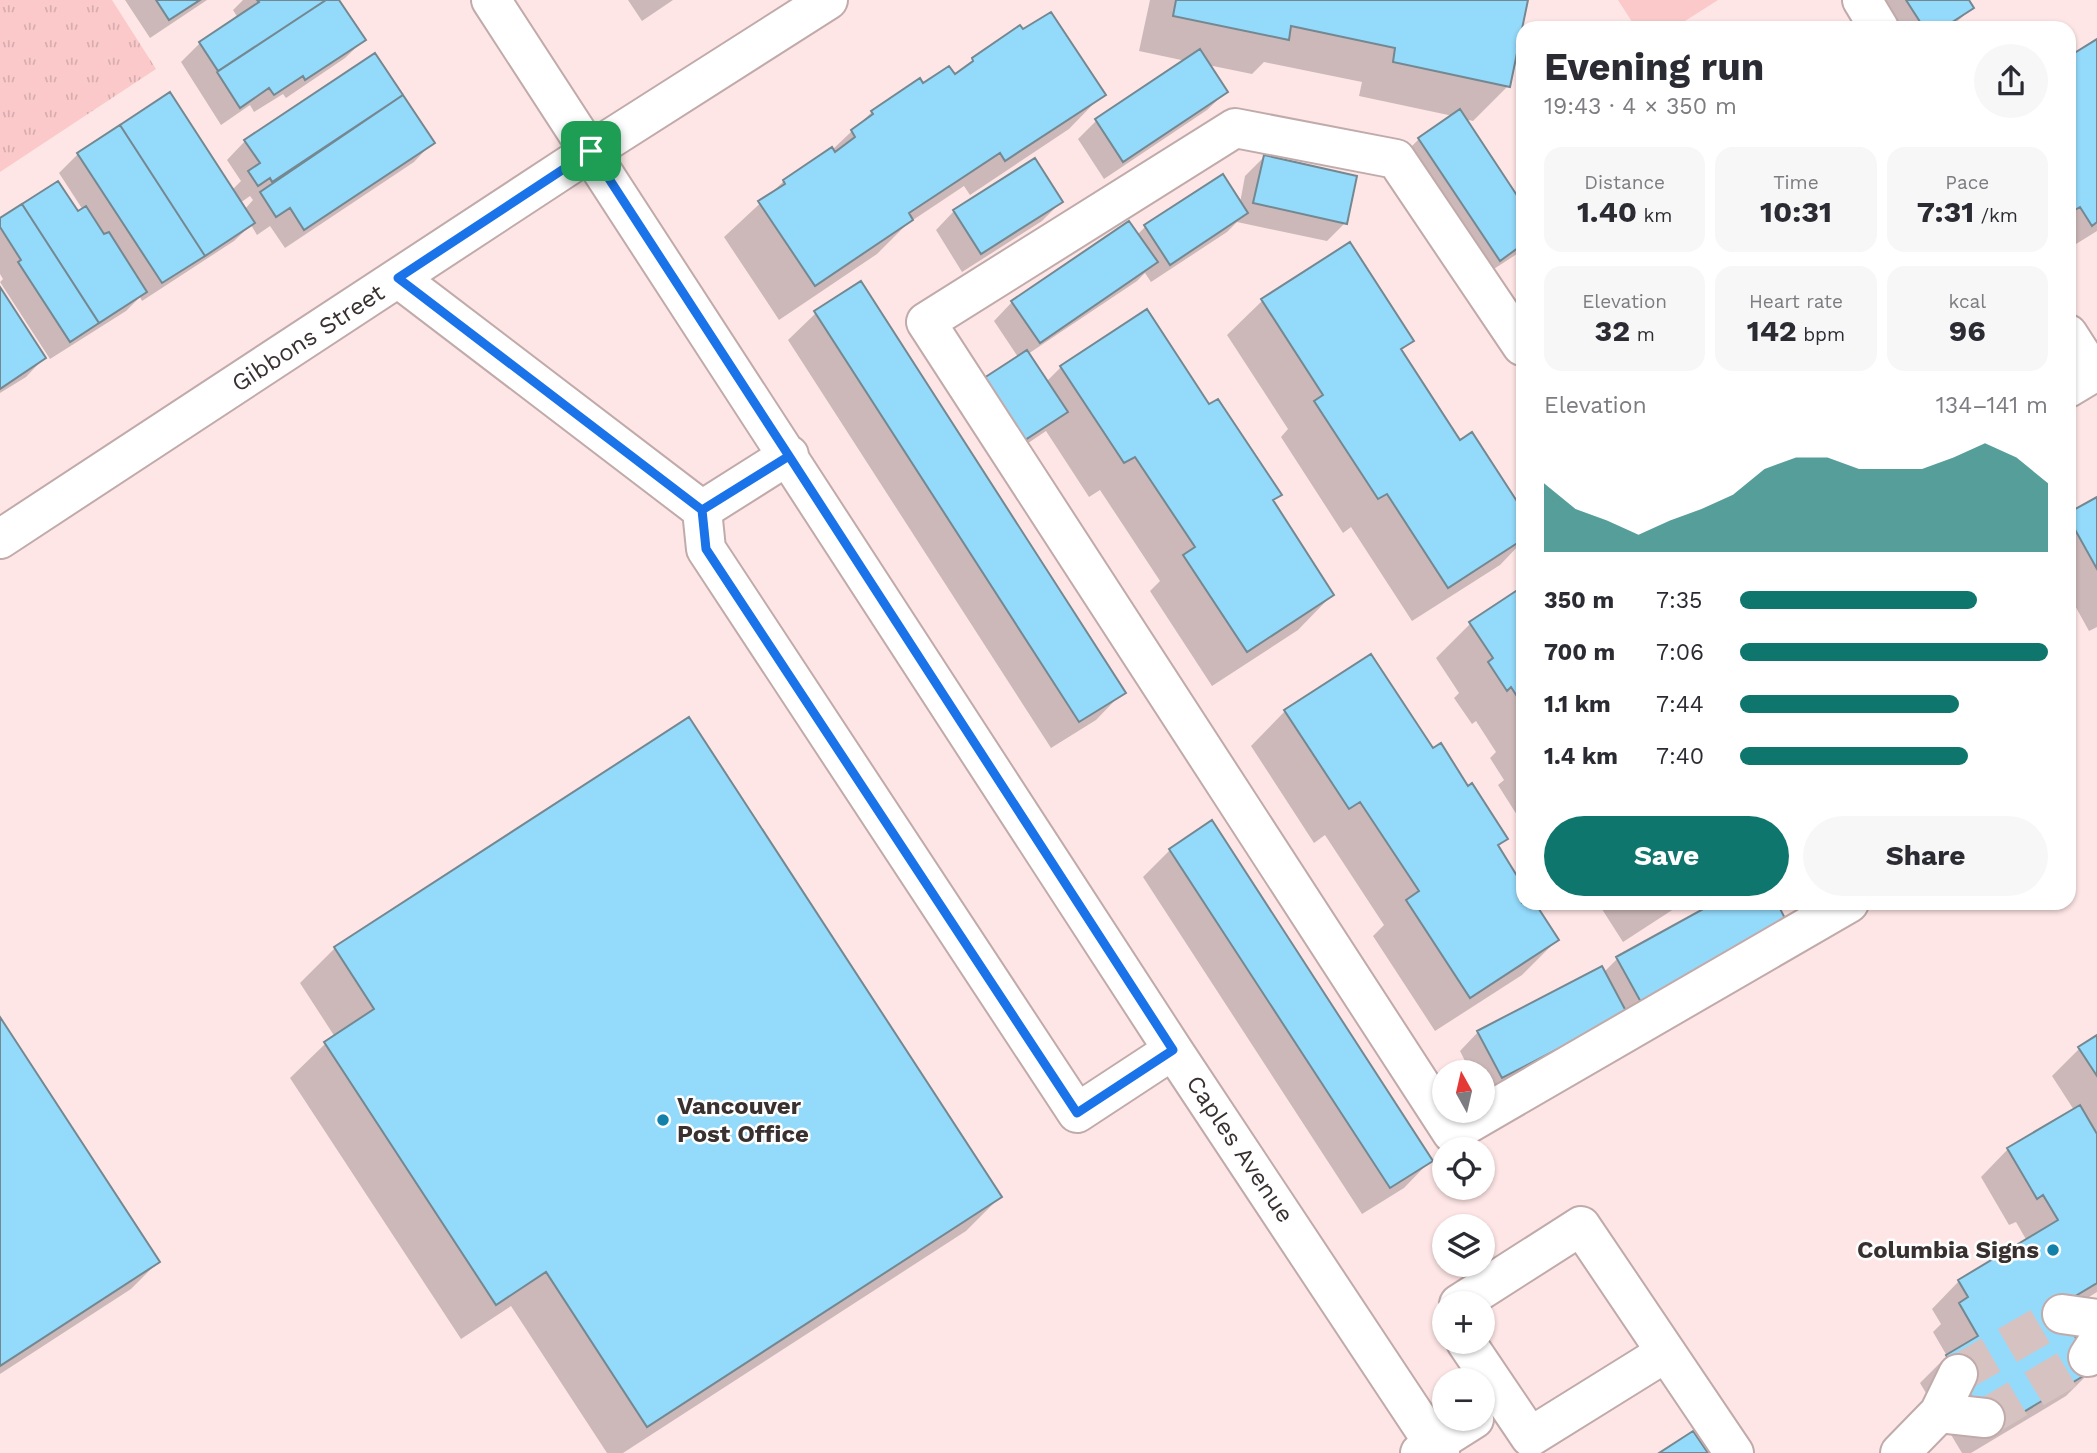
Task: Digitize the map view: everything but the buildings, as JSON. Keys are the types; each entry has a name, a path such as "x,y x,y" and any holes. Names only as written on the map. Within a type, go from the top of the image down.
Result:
{"street":[{"name":"Caples Avenue","path":"491,0 1432,1450"},
{"name":"Gibbons Street","path":"0,539 591,151 828,0"},
{"path":"1862,0 1875,21"},
{"path":"1516,337 1396,159 1235,128 926,322 1452,1133 1837,910"},
{"path":"398,278 702,510 706,549 1077,1113 1173,1050"},
{"path":"2076,353 2086,377"},
{"path":"702,510 789,456"},
{"path":"1479,1291 1581,1226 1734,1453"},
{"path":"1495,1416 1530,1437 1665,1353"},
{"path":"1900,1453 1939,1413 1958,1374"},
{"path":"1939,1413 1985,1418"},
{"path":"1432,1450 1459,1431"}],"green space":[{"path":"0,0 112,0 156,69 0,172"},
{"path":"1618,0 1718,0 1685,21 1632,21"}],"tunnel":[{"path":"1958,1374 2062,1314"},
{"path":"1985,1418 2088,1357"}],"place":[{"name":"Vancouver Post Office","path":"663,1120"},
{"name":"Columbia Signs","path":"2053,1250"}],"route":[{"path":"591,151 398,278 702,510 789,456 1173,1050 1077,1113 706,549 702,510 789,456 591,151"}]}
